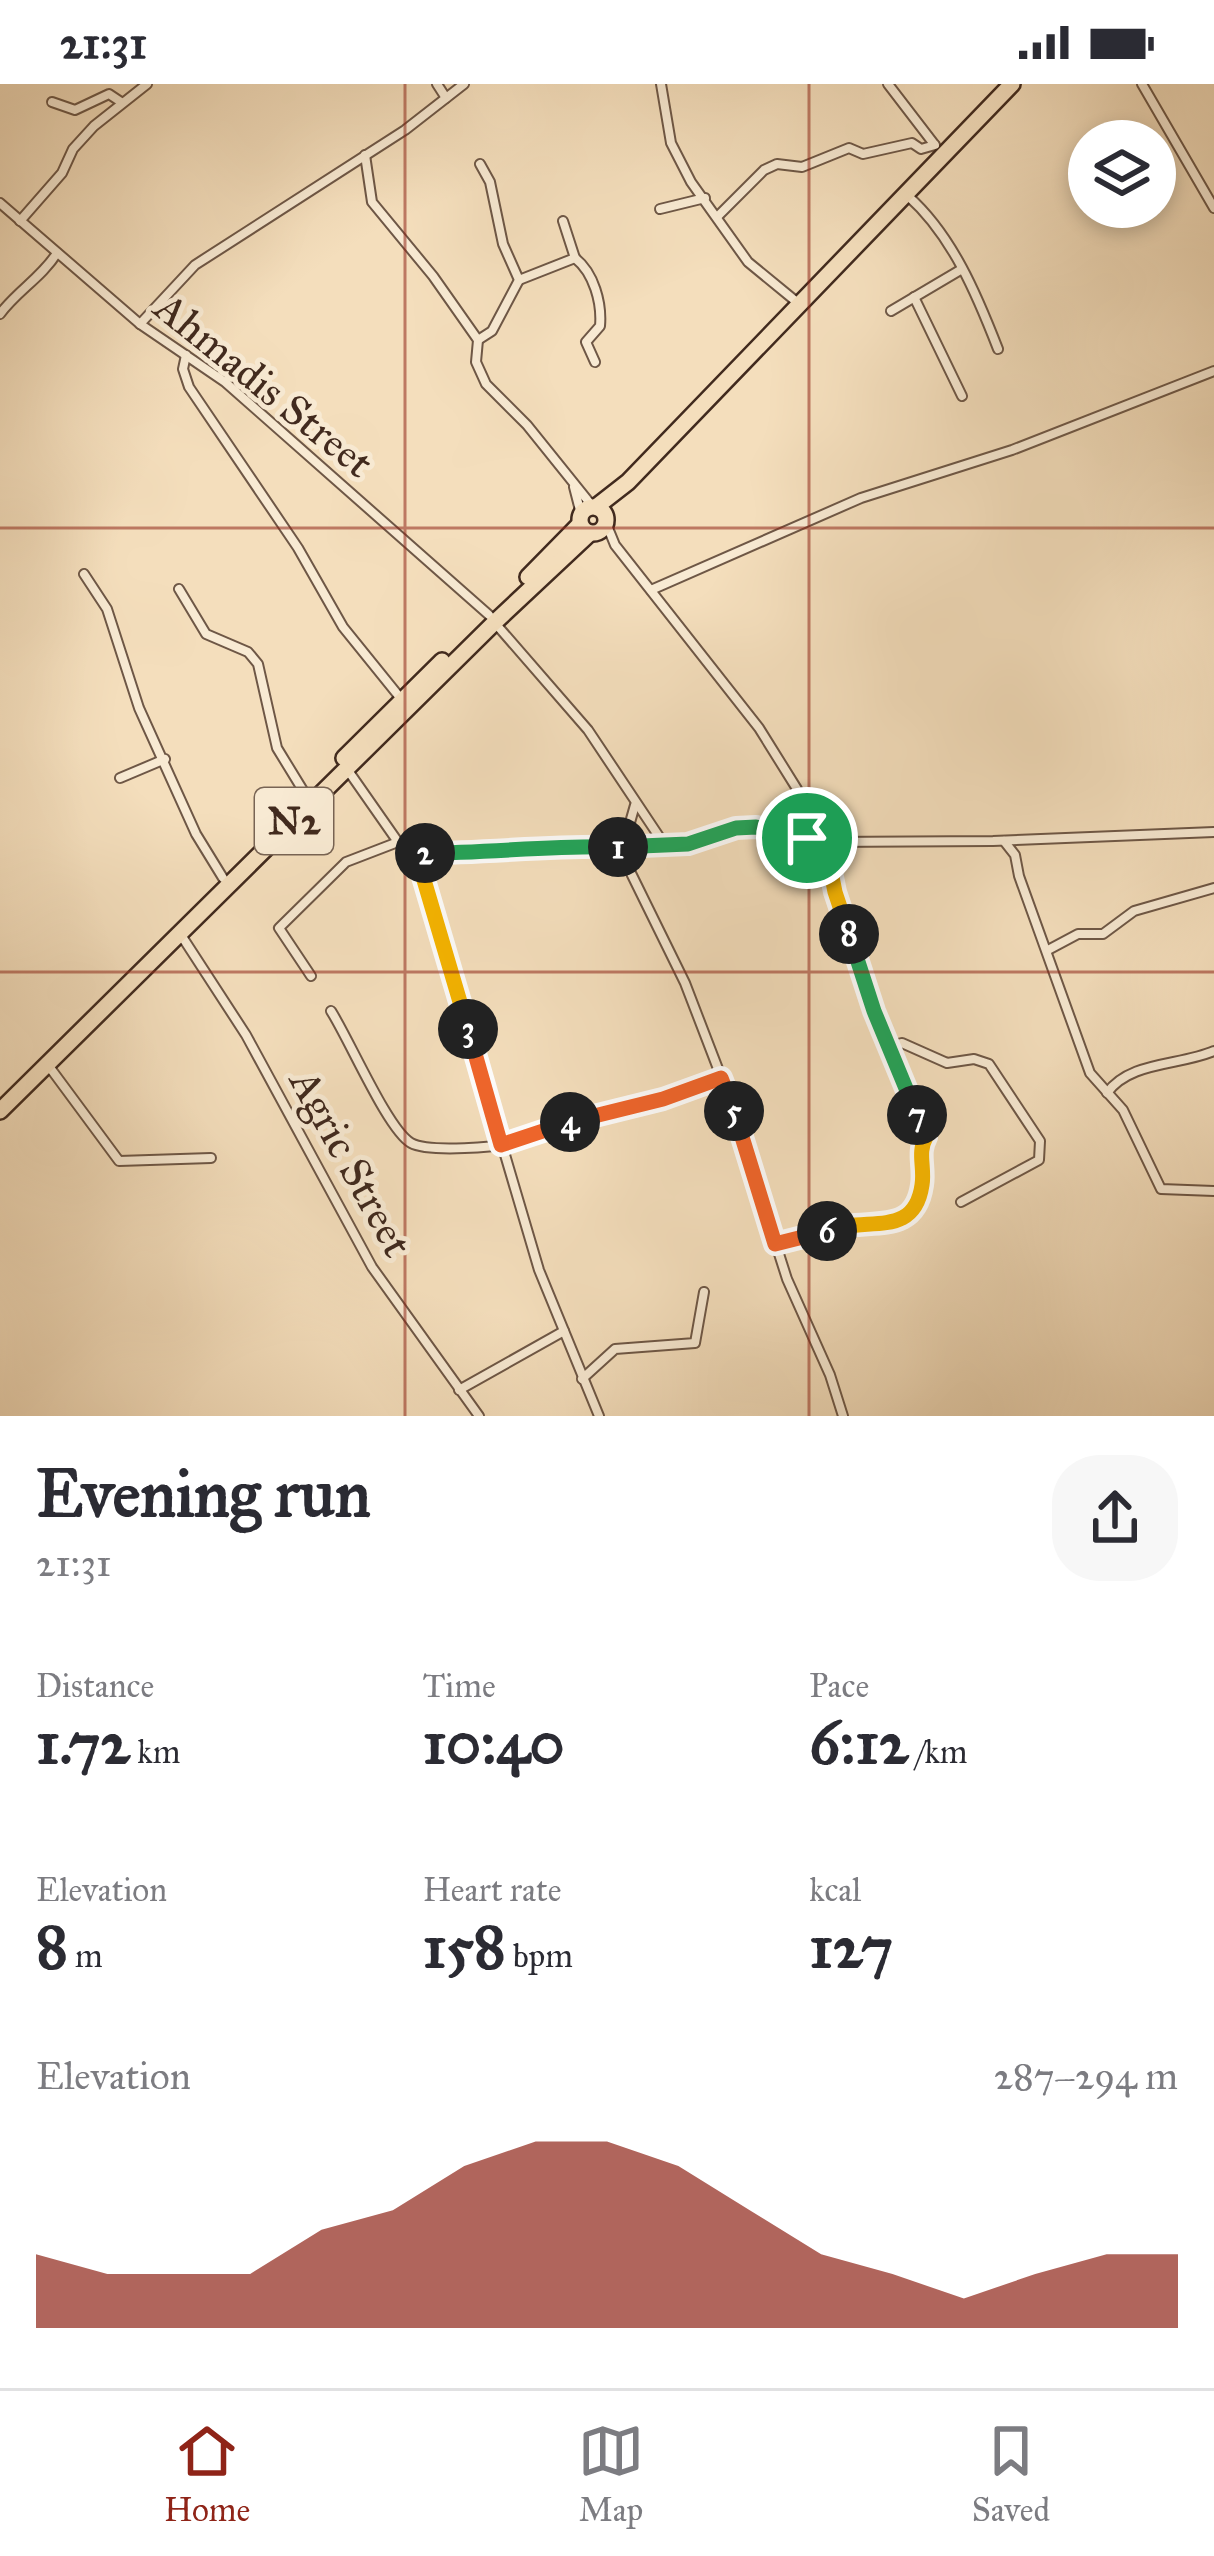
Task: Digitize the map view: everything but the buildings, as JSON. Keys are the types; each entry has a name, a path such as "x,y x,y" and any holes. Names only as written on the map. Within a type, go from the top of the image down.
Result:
{"highway":[{"name":"N2","path":"0,1099 347,770 906,195 939,150 1012,84"},
{"name":"N2","path":"0,1111 223,878 402,700 492,619"}],"street":[{"path":"20,221 62,173 74,149 147,84"},
{"path":"437,84 446,98"},
{"path":"140,324 195,265 365,155 464,84"},
{"path":"661,84 671,143 691,182 748,262 799,304"},
{"path":"888,84 939,150"},
{"path":"1142,84 1214,208"},
{"path":"52,102 75,110 109,94 122,102"},
{"path":"718,216 764,170 777,164 802,167 848,148 863,154 912,143 939,150"},
{"path":"365,155 372,202 434,276 478,340 476,362 486,384 527,425 574,486 593,520 760,728 797,789 807,838"},
{"path":"480,164 490,182 503,244 519,280"},
{"path":"906,195 920,207 974,287 998,349"},
{"path":"661,209 704,198"},
{"name":"Ahmadis Street","path":"0,203 140,324 225,382 492,619 588,730 664,845"},
{"path":"563,221 575,258 586,268 599,301 600,326 586,342 595,362"},
{"path":"0,314 57,253"},
{"path":"478,340 492,331 519,280 575,258"},
{"path":"891,311 962,268"},
{"path":"914,297 962,396"},
{"path":"186,355 183,368 189,387 298,548 343,627 402,700"},
{"path":"651,590 861,498 1012,450 1214,371"},
{"path":"593,520 615,545"},
{"path":"84,574 107,609 139,708 196,834 223,878"},
{"path":"179,589 206,634 248,652 258,664 277,748 307,797"},
{"path":"120,778 165,759"},
{"path":"347,770 398,842 416,853 688,844 736,828 756,827 825,842 1214,832"},
{"path":"635,805 623,848 626,863 686,983 775,1244 843,1416"},
{"path":"1003,840 1015,855 1018,876 1082,1053 1123,1110 1161,1189 1214,1191"},
{"path":"311,976 279,928 346,862 398,842"},
{"path":"775,1244 841,1225 888,1223 911,1215 923,1181 920,1147 926,1137 835,892 825,842"},
{"path":"416,853 539,1270 599,1416"},
{"path":"1048,950 1078,934 1103,934 1134,911 1214,888"},
{"name":"Agric Street","path":"177,930 246,1035 372,1267 479,1416"},
{"path":"331,1011 384,1111 415,1146 501,1145 721,1078"},
{"path":"889,1046 902,1043 947,1063 974,1059 989,1064 1040,1141 1039,1160 961,1202"},
{"path":"1107,1093 1130,1072 1171,1066 1214,1051"},
{"path":"48,1065 119,1161 211,1158"},
{"path":"582,1379 615,1349 695,1343 704,1292"},
{"path":"459,1390 563,1331"}],"route":[{"path":"756,827 807,838 825,842 835,892 874,1011 923,1125 923,1181 911,1215 888,1223 841,1225 775,1244 721,1078 501,1145 416,853 688,844 736,828 756,827"}]}
